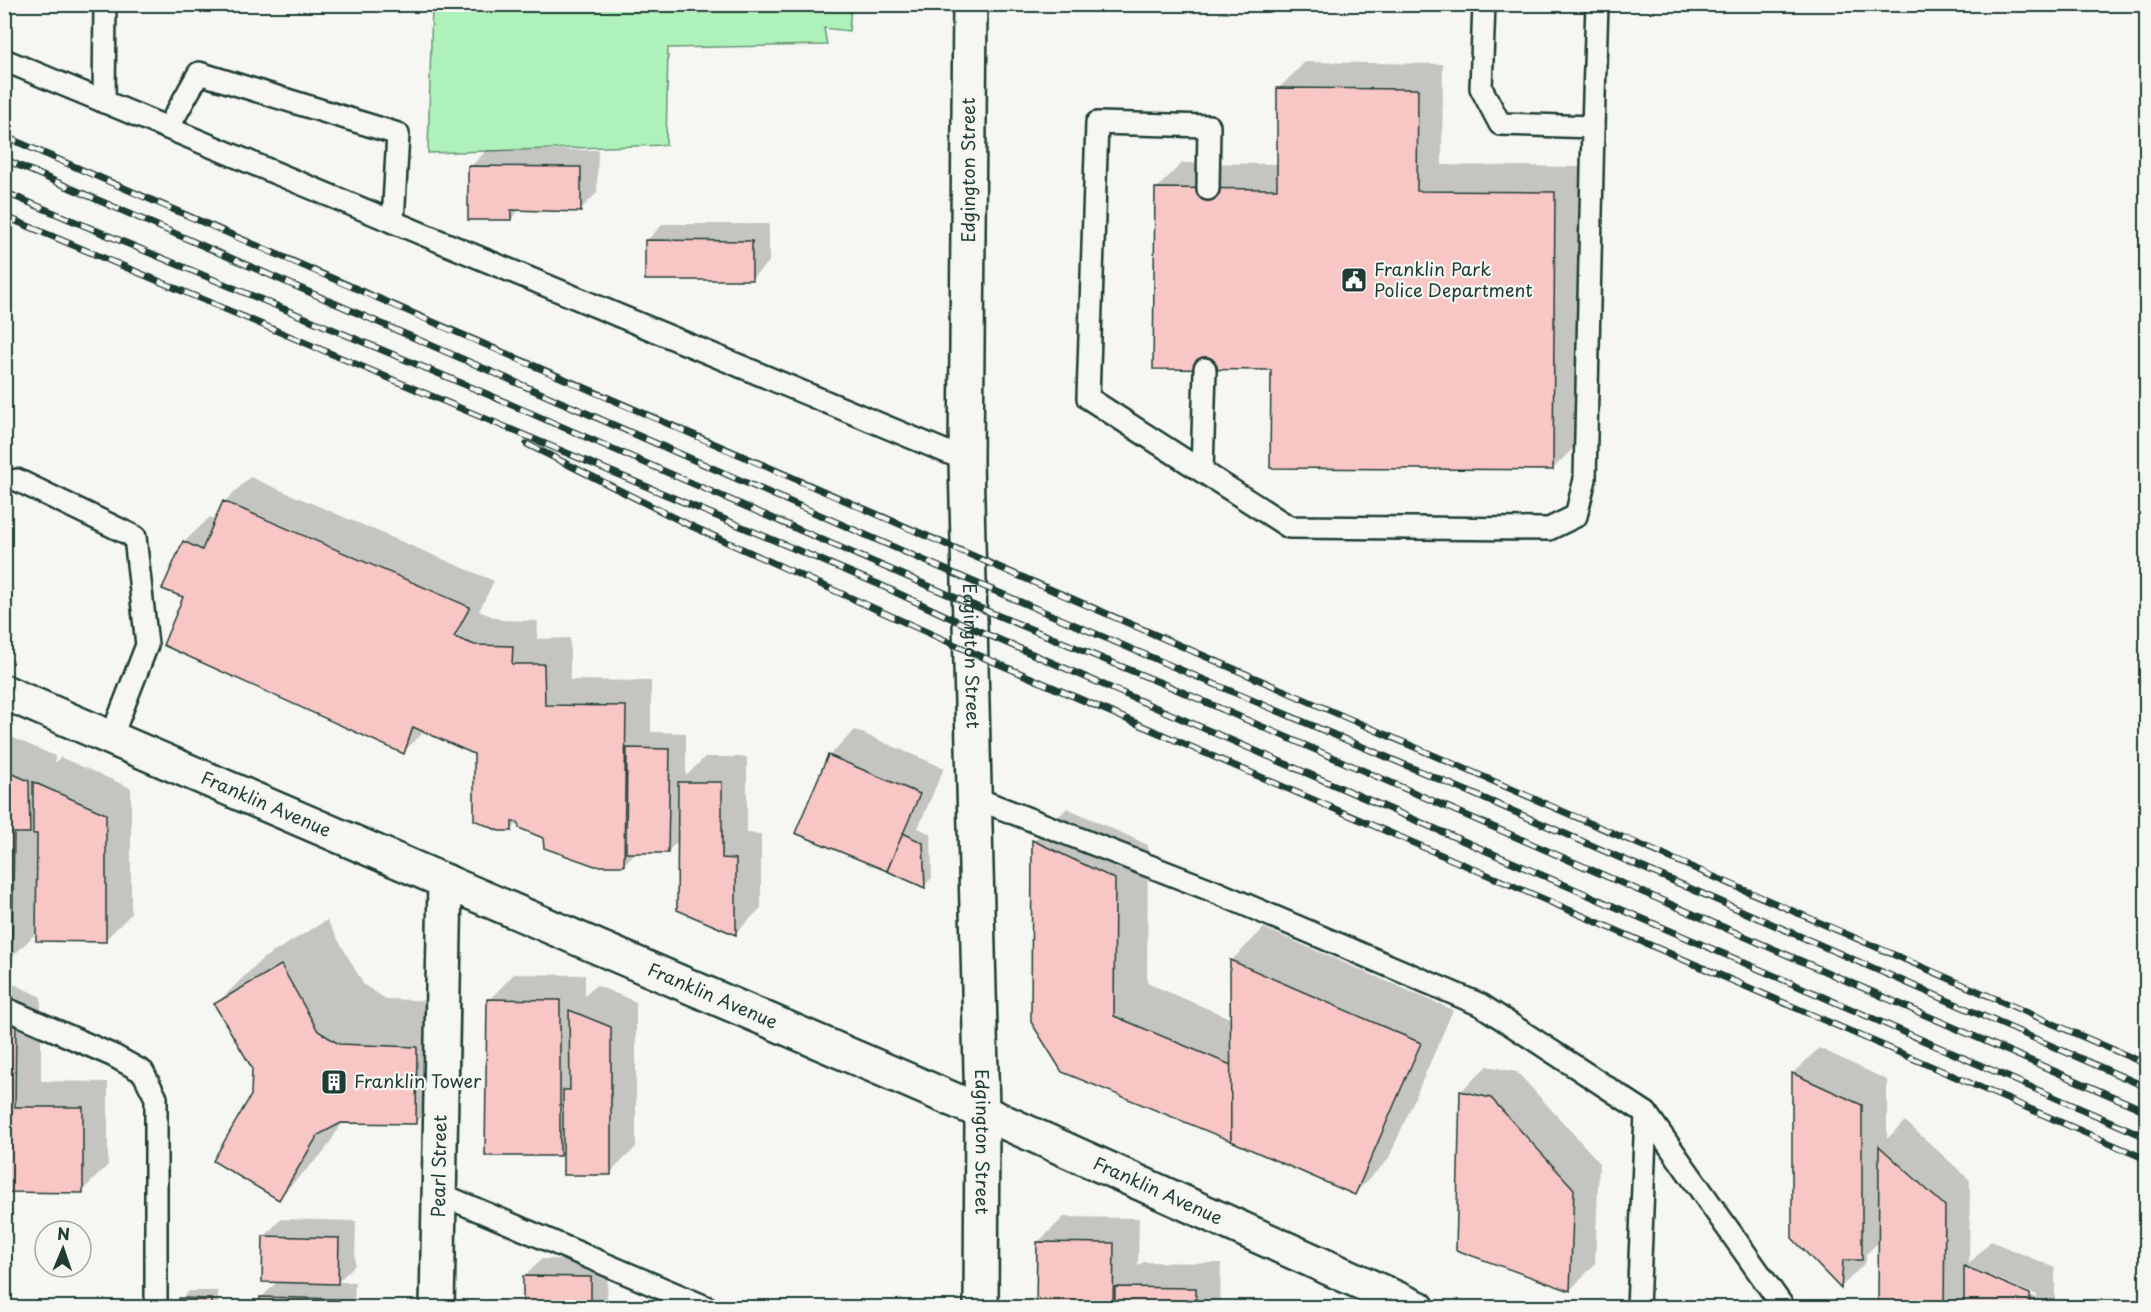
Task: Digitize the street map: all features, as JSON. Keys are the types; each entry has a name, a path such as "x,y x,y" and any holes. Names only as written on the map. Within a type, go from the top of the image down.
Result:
{"street":[{"name":"Edgington Street","path":"970,4 966,460 982,1112 981,1308"},
{"name":"Franklin Avenue","path":"4,692 982,1112 1418,1308"},
{"name":"Pearl Street","path":"438,1308 438,1193 445,881"}],"lane":[{"path":"104,102 105,4"},
{"path":"1484,4 1481,88 1500,124 1593,127"},
{"path":"1208,189 1209,126 1097,123 1088,398 1289,527 1549,529 1576,516 1585,479 1597,4"},
{"path":"4,60 966,460"},
{"path":"168,128 199,73 398,134 393,222"},
{"path":"1202,471 1205,369"},
{"path":"17,480 135,537 147,645 111,738"},
{"path":"975,798 1211,890 1481,1005 1646,1113 1784,1308"},
{"path":"4,1008 114,1056 143,1072 156,1098 156,1308"},
{"path":"1638,1308 1646,1113"},
{"path":"438,1193 708,1307"}],"green space":[{"path":"885,4 885,7 851,7 849,31 824,28 827,45 668,48 666,145 428,153 432,5"}],"building":[{"name":"Franklin Park Police Department","path":"1277,88 1418,89 1417,191 1555,192 1553,470 1270,468 1271,370 1153,369 1155,188 1277,189"},
{"path":"468,166 581,167 581,212 511,210 511,220 468,220"},
{"path":"645,240 752,241 752,280 645,280"},
{"path":"223,501 470,607 454,637 475,645 513,646 512,664 544,664 545,705 626,706 624,866 595,866 544,848 543,838 519,828 518,822 512,822 512,831 499,831 474,820 474,754 413,727 404,754 163,645 183,597 162,589 183,541 202,550"},
{"path":"627,748 670,749 668,853 626,853"},
{"path":"828,755 920,794 887,871 795,833"},
{"path":"4,770 29,781 30,833 14,833 12,959 4,959"},
{"path":"33,782 106,814 106,942 36,941 37,834 33,834"},
{"path":"678,782 722,782 722,858 736,859 736,935 677,910"},
{"path":"903,833 923,843 925,888 887,871"},
{"path":"1032,840 1115,879 1114,1016 1231,1065 1231,1141 1062,1072 1031,1022"},
{"path":"1230,960 1421,1043 1355,1195 1231,1141"},
{"name":"Franklin Tower","path":"281,965 318,1031 339,1044 417,1047 416,1124 341,1123 318,1135 279,1200 213,1161 251,1095 252,1068 214,1004"},
{"path":"487,999 560,1000 560,1156 485,1156"},
{"path":"569,1010 611,1027 611,1175 563,1175 563,1090 570,1090"},
{"path":"4,1017 16,1022 15,1107 83,1107 83,1193 4,1192"},
{"path":"1792,1073 1862,1105 1862,1260 1843,1260 1841,1289 1792,1238"},
{"path":"1460,1091 1491,1098 1574,1189 1570,1291 1456,1250"},
{"path":"1879,1146 1945,1206 1944,1308 1878,1308"},
{"path":"263,1236 339,1238 338,1284 262,1282"},
{"path":"1037,1242 1114,1243 1113,1308 1036,1308"},
{"path":"1964,1266 2030,1294 2030,1308 1964,1308"},
{"path":"523,1276 591,1277 591,1308 523,1308"},
{"path":"1115,1287 1196,1288 1196,1308 1115,1308"},
{"path":"260,1297 338,1299 338,1308 260,1308"},
{"path":"179,1298 211,1299 211,1308 179,1308"}],"railway":[{"path":"4,136 2146,1064"},
{"path":"4,159 969,580 1469,792 2146,1087"},
{"path":"4,192 466,385 970,604 1171,687 2146,1111"},
{"path":"4,216 878,584 970,627 2146,1137"},
{"path":"527,444 689,525 971,652 2146,1159"}],"place":[{"name":"Franklin Park Police Department","path":"1354,280"},
{"name":"Franklin Tower","path":"334,1082"}]}
